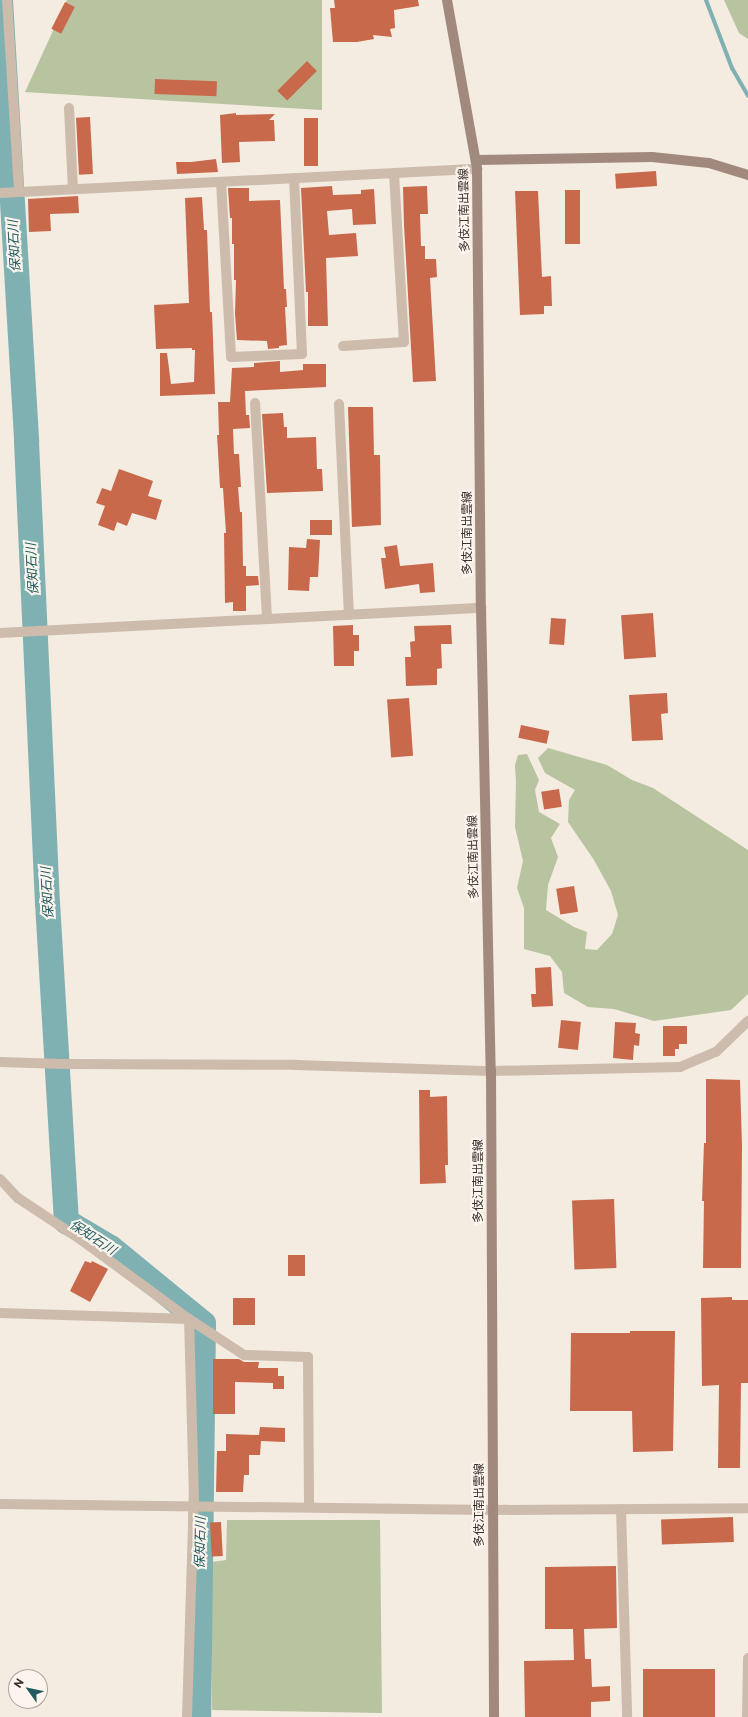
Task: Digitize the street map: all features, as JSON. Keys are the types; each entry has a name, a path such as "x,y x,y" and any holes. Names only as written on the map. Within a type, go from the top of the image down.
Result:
{"main road":[{"name":"多伎江南出雲線","path":"448,0 477,165 481,608 491,1071 494,1717"},
{"path":"477,165 652,156 709,163 748,175"}],"street":[{"path":"7,0 19,192"},
{"path":"69,108 73,189"},
{"path":"0,193 394,173 477,165"},
{"path":"343,346 404,342 394,173"},
{"path":"220,182 231,357 302,354 294,178"},
{"path":"255,403 267,618"},
{"path":"339,404 349,614"},
{"path":"0,633 481,608"},
{"path":"0,1062 63,1064 296,1065 491,1071 680,1067 716,1052 748,1021"},
{"path":"0,1179 18,1198 80,1240 189,1319 244,1355 308,1357 308,1506"},
{"path":"0,1313 189,1319"},
{"path":"187,1717 194,1506 189,1319"},
{"path":"0,1504 308,1506 492,1510 748,1508"},
{"path":"621,1509 627,1717"},
{"path":"746,1717 748,1658"}],"green space":[{"path":"67,0 322,0 322,110 25,92"},
{"path":"724,0 748,0 748,39 739,33"},
{"path":"548,748 607,765 632,780 653,788 748,850 748,994 731,1010 654,1021 614,1009 588,1007 564,993 562,972 550,956 524,949 524,908 517,888 523,861 515,827 515,765 518,755 527,754 539,780 535,790 539,812 560,824 551,838 558,857 548,885 546,910 574,927 587,932 585,949 597,950 612,934 618,915 611,891 594,860 568,822 569,800 575,790 545,773 538,758"},
{"path":"227,1520 380,1520 382,1713 212,1710 212,1562 226,1560"}],"building":[{"path":"334,0 418,0 419,6 394,10 395,28 390,29 392,37 373,35 374,39 357,42 333,42 330,8 335,8"},
{"path":"65,2 75,7 61,34 51,29"},
{"path":"307,61 317,71 287,101 277,91"},
{"path":"155,79 217,81 216,96 154,94"},
{"path":"236,113 236,115 275,114 269,120 274,120 275,141 239,142 240,162 222,163 220,115"},
{"path":"90,117 93,174 79,175 76,118"},
{"path":"304,118 318,118 318,166 304,166"},
{"path":"216,159 218,172 177,174 176,162"},
{"path":"656,171 657,186 616,189 615,174"},
{"path":"332,186 333,195 361,194 361,190 374,189 376,224 353,225 352,209 327,211 329,235 356,233 358,256 326,258 328,326 308,326 308,292 306,292 301,188"},
{"path":"427,186 428,214 420,214 421,246 425,246 425,259 436,259 437,277 430,278 436,381 413,382 403,187"},
{"path":"228,188 249,188 249,201 280,200 284,289 286,289 287,307 285,307 287,345 279,346 279,348 268,349 267,341 237,340 234,244 232,244 232,218 230,218"},
{"path":"565,190 580,190 580,244 565,244"},
{"path":"515,191 538,191 542,277 551,276 552,306 544,306 544,314 520,315"},
{"path":"78,196 79,213 50,214 51,231 29,232 28,199"},
{"path":"202,197 204,230 207,230 215,394 160,396 160,353 167,353 171,384 194,382 195,350 192,350 192,348 156,349 154,305 189,303 185,198"},
{"path":"280,361 280,372 303,370 303,364 326,364 326,387 245,391 246,415 249,415 250,428 233,429 234,454 239,454 241,487 238,487 240,512 242,512 243,566 246,566 246,576 258,576 259,585 246,586 246,611 233,611 233,602 225,603 224,533 226,533 223,488 220,488 217,435 219,435 218,402 230,402 232,368 254,367 254,363"},
{"path":"348,407 373,407 374,455 380,455 381,525 352,527"},
{"path":"283,413 284,427 287,427 287,438 316,437 317,469 322,469 323,491 267,493 262,414"},
{"path":"119,469 153,481 148,496 162,500 156,520 132,513 127,526 117,522 114,531 98,525 105,506 96,503 102,488 111,491"},
{"path":"310,520 332,520 332,535 310,535"},
{"path":"307,539 320,540 318,577 310,577 309,591 288,590 289,547 306,548"},
{"path":"397,545 400,566 433,563 435,592 420,593 419,584 385,589 381,558 386,558 384,547"},
{"path":"653,613 656,657 624,659 621,615"},
{"path":"551,618 566,619 564,645 549,644"},
{"path":"353,625 353,635 359,635 359,651 354,651 354,666 334,666 333,626"},
{"path":"451,625 452,644 441,644 442,668 437,669 437,685 406,686 405,657 411,657 410,642 415,641 414,626"},
{"path":"667,693 668,713 661,714 663,740 632,741 629,695"},
{"path":"409,698 413,756 391,757 387,700"},
{"path":"521,725 549,731 547,744 518,738"},
{"path":"559,789 562,807 544,810 541,792"},
{"path":"574,886 578,912 560,914 556,889"},
{"path":"551,967 553,1006 532,1007 531,994 536,994 535,968"},
{"path":"561,1020 581,1022 578,1050 558,1048"},
{"path":"615,1022 636,1023 635,1033 640,1034 639,1046 634,1045 633,1060 613,1058"},
{"path":"663,1026 687,1026 687,1044 679,1044 679,1049 675,1049 675,1056 663,1056"},
{"path":"706,1079 740,1080 742,1146 741,1268 703,1268 704,1201 702,1201 704,1143 706,1143"},
{"path":"419,1090 430,1090 430,1097 447,1096 448,1165 445,1165 446,1183 420,1184"},
{"path":"614,1199 616,1268 574,1269 572,1200"},
{"path":"288,1255 305,1255 305,1276 288,1276"},
{"path":"85,1261 91,1263 92,1261 108,1269 90,1302 70,1291"},
{"path":"732,1297 732,1300 748,1300 748,1383 741,1383 740,1468 718,1468 719,1385 702,1386 701,1298"},
{"path":"233,1298 255,1298 255,1325 233,1325"},
{"path":"630,1331 675,1331 673,1451 633,1452 632,1411 570,1411 571,1333 630,1333"},
{"path":"213,1359 239,1359 244,1362 259,1362 258,1368 278,1368 278,1376 284,1376 284,1389 273,1389 273,1383 235,1382 235,1414 213,1414"},
{"path":"260,1427 285,1428 285,1442 261,1441 260,1455 249,1455 249,1475 244,1475 243,1492 216,1492 217,1451 226,1451 226,1434 259,1435"},
{"path":"733,1517 734,1542 662,1544 661,1520"},
{"path":"221,1522 223,1556 212,1557 210,1523"},
{"path":"616,1566 617,1628 584,1629 585,1659 591,1659 592,1687 610,1686 610,1701 591,1702 591,1717 525,1717 524,1661 574,1660 573,1629 545,1629 545,1567"},
{"path":"643,1669 715,1669 715,1717 643,1717"}],"waterway":[{"name":"保知石川","path":"0,0 26,441 47,902 66,1221 110,1247 203,1323 198,1717"},
{"path":"706,0 732,68 748,96"}]}
